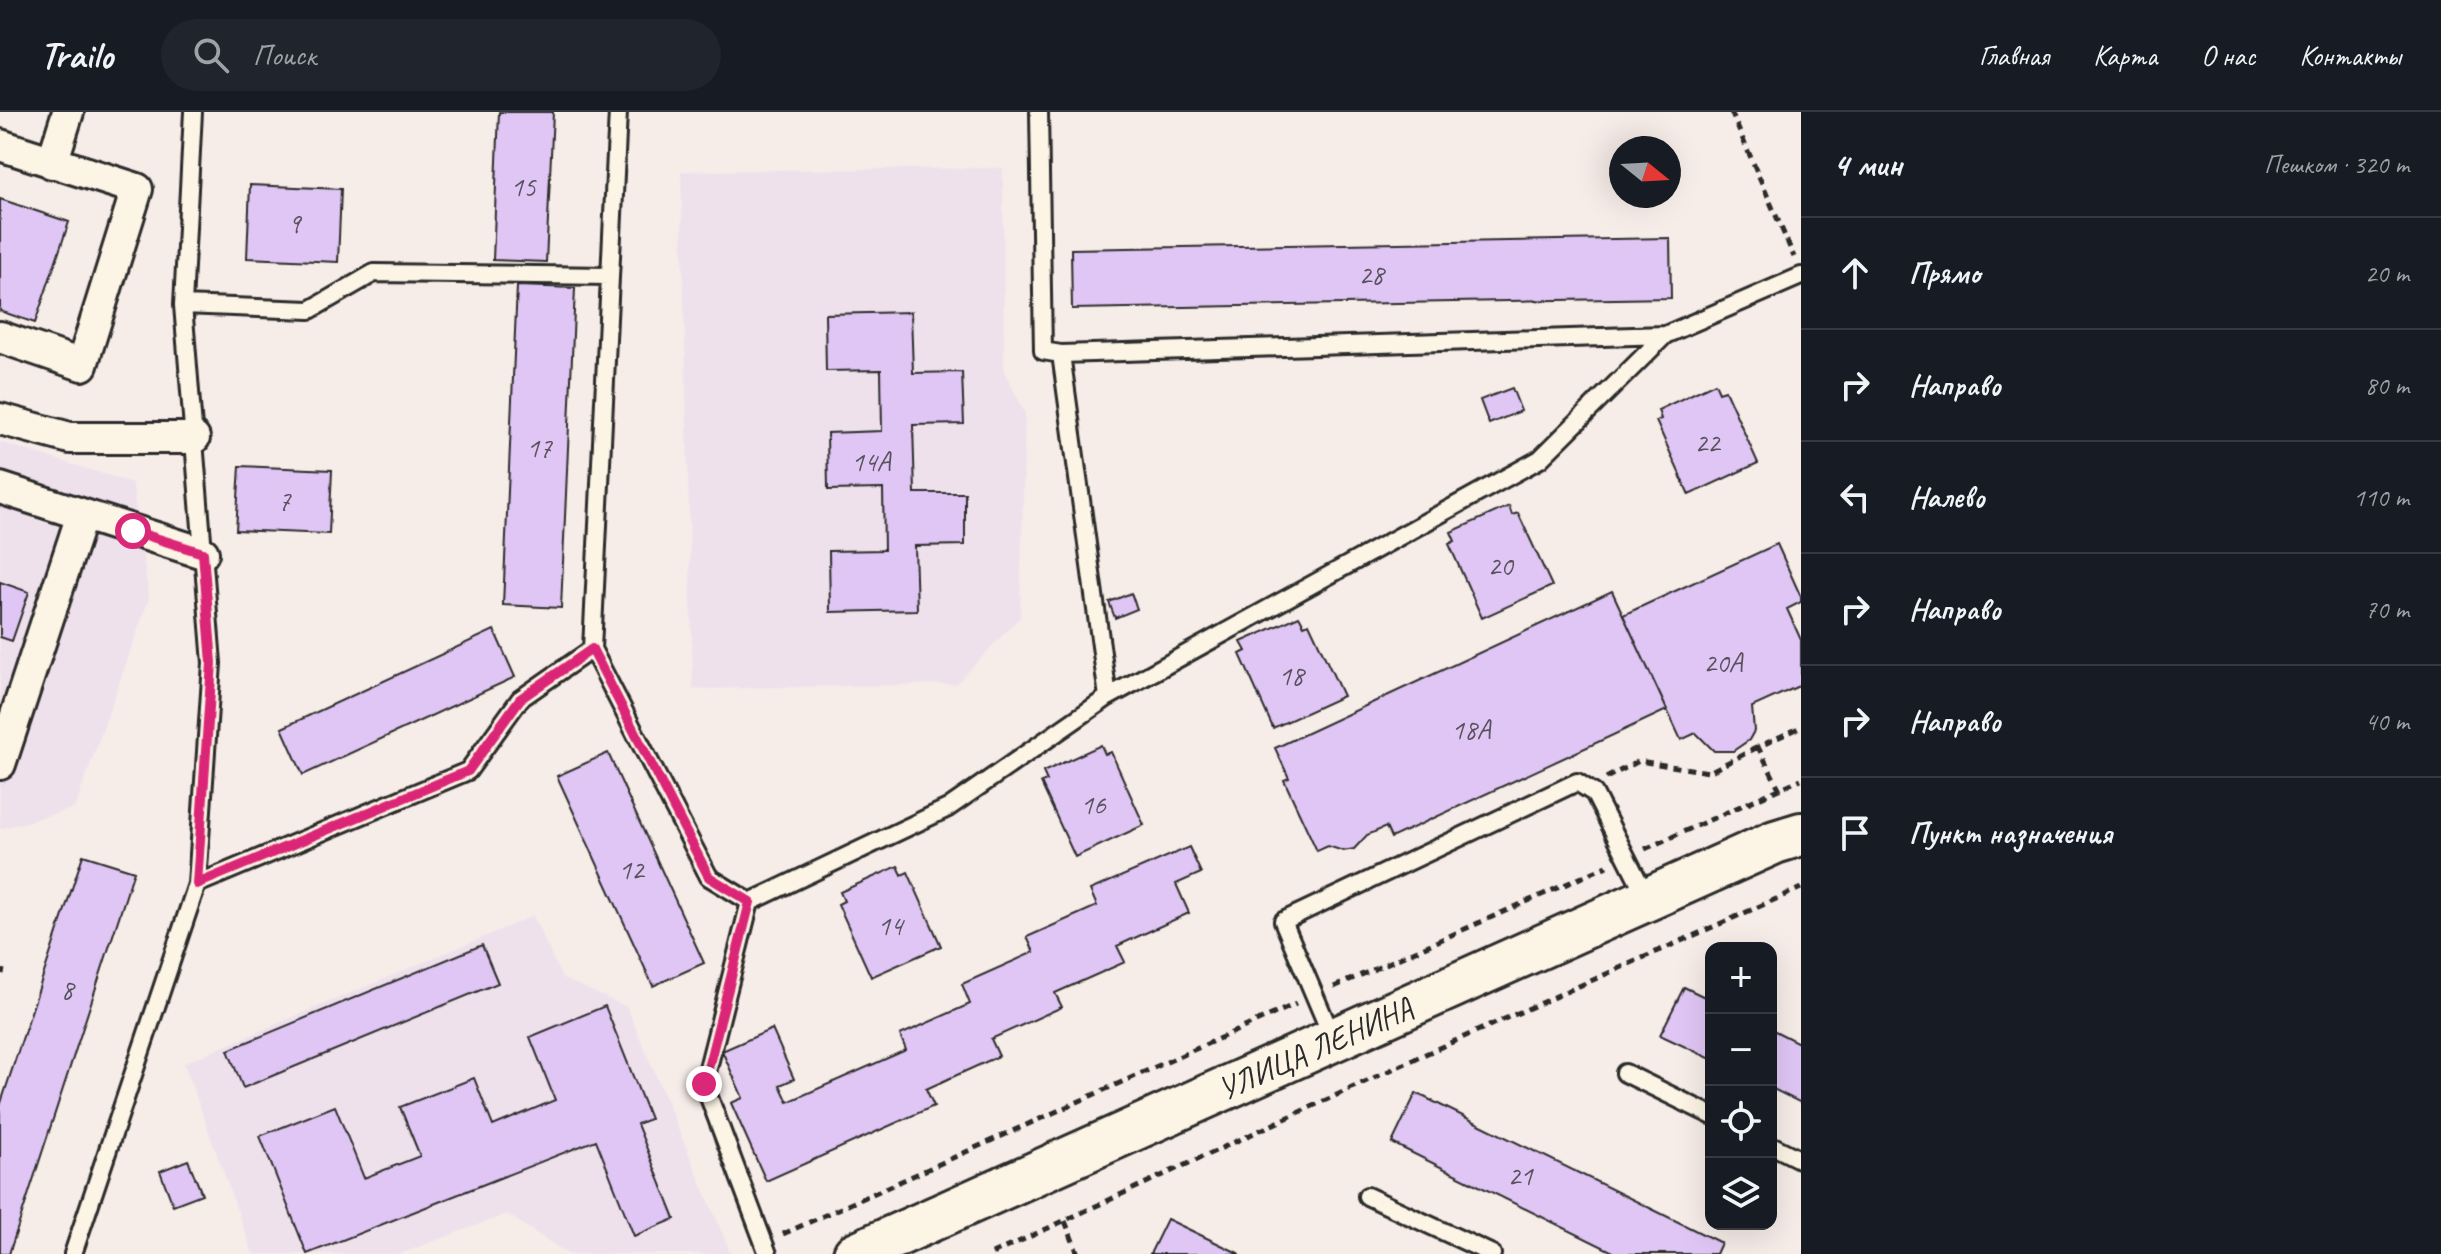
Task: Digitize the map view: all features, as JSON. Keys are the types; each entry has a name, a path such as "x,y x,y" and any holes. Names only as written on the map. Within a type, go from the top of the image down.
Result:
{"main road":[{"name":"УЛИЦА ЛЕНИНА","path":"855,1254 1792,834"}],"street":[{"path":"52,163 68,112"},
{"path":"0,145 137,189 82,365 0,337"},
{"path":"0,419 70,438 194,438"},
{"path":"0,488 203,553"},
{"path":"0,764 82,515"}],"lane":[{"path":"73,1254 197,884 212,663 183,305 193,112"},
{"path":"618,112 592,649 709,877 750,902"},
{"path":"1039,112 1043,351 1061,354 1665,335"},
{"path":"183,305 310,310 374,273 609,276"},
{"path":"750,902 948,808 1108,697 1540,459 1665,335 1801,274"},
{"path":"1061,354 1108,697"},
{"path":"197,884 468,771 520,699 592,649"},
{"path":"1334,1040 1283,921 1289,915 1577,782 1588,787 1648,900"},
{"path":"750,902 704,1084 766,1248"},
{"path":"1625,1073 1705,1112"},
{"path":"1777,1148 1801,1160"},
{"path":"1367,1196 1492,1254"}],"path":[{"path":"1731,112 1801,274"},
{"path":"1588,787 1639,761 1709,772 1801,727"},
{"path":"1758,747 1780,790"},
{"path":"766,1248 1315,996 1801,779"},
{"path":"992,1254 1432,1051 1801,888"},
{"path":"1065,1221 1078,1254"}],"shaded area":[{"path":"1003,168 1004,371 1025,413 1020,617 956,684 693,689 681,171"},
{"path":"0,442 132,483 149,598 75,808 0,829"},
{"path":"533,916 562,978 627,1007 731,1254 568,1254 507,1214 400,1254 253,1254 184,1063"}],"building":[{"path":"499,112 553,112 546,262 493,260"},
{"path":"250,185 341,189 338,262 247,258"},
{"path":"0,199 69,222 35,323 0,311"},
{"path":"1670,238 1671,298 1072,309 1071,249"},
{"path":"517,286 575,288 561,608 503,605"},
{"path":"911,312 913,373 962,372 964,424 913,425 915,493 965,493 965,545 915,546 917,610 830,612 829,551 884,550 883,489 828,490 827,433 882,431 881,370 826,371 825,314"},
{"path":"1715,383 1719,392 1725,390 1758,463 1689,495 1656,421 1661,419 1658,410"},
{"path":"1512,388 1521,411 1489,424 1480,400"},
{"path":"240,466 332,470 329,534 236,530"},
{"path":"1509,506 1512,515 1518,513 1552,586 1482,618 1449,544 1455,541 1451,532"},
{"path":"1777,544 1801,597 1801,602 1787,609 1801,640 1801,685 1752,707 1754,731 1749,740 1733,751 1714,751 1696,733 1681,740 1623,615"},
{"path":"0,582 29,592 12,641 0,637"},
{"path":"1612,591 1667,710 1391,838 1386,827 1367,835 1354,849 1343,851 1328,846 1317,851 1284,780 1289,778 1275,748"},
{"path":"1131,593 1137,609 1115,618 1109,602"},
{"path":"1299,616 1304,625 1309,623 1343,696 1273,728 1240,654 1246,651 1241,642"},
{"path":"494,630 515,677 303,775 282,728"},
{"path":"1101,745 1105,754 1111,752 1144,825 1075,857 1041,783 1047,781 1043,772"},
{"path":"608,753 704,963 653,986 557,776"},
{"path":"1189,847 1201,873 1176,884 1189,913 1117,946 1125,962 1055,993 1062,1007 991,1039 999,1056 926,1089 934,1106 766,1181 731,1103 743,1098 722,1051 772,1029 794,1079 780,1085 788,1102 906,1050 900,1035 970,1004 962,984 1034,952 1027,937 1097,906 1090,890"},
{"path":"83,855 134,871 9,1254 0,1254 0,1106"},
{"path":"898,866 902,875 908,872 941,946 871,977 838,904 844,901 840,892"},
{"path":"482,945 498,983 243,1088 228,1050"},
{"path":"1684,987 1705,997 1705,1056 1660,1035"},
{"path":"605,1006 650,1119 637,1124 675,1219 634,1236 596,1140 307,1254 260,1136 335,1106 364,1178 420,1156 400,1107 474,1078 493,1126 555,1100 530,1037"},
{"path":"1777,1032 1801,1044 1801,1103 1777,1091"},
{"path":"1416,1093 1721,1243 1716,1254 1617,1254 1392,1143"},
{"path":"188,1160 202,1194 173,1205 160,1171"},
{"path":"1167,1219 1240,1254 1150,1254"}],"route":[{"path":"133,531 203,553 212,663 197,884 468,771 520,699 592,649 709,877 750,902 704,1084"}]}
